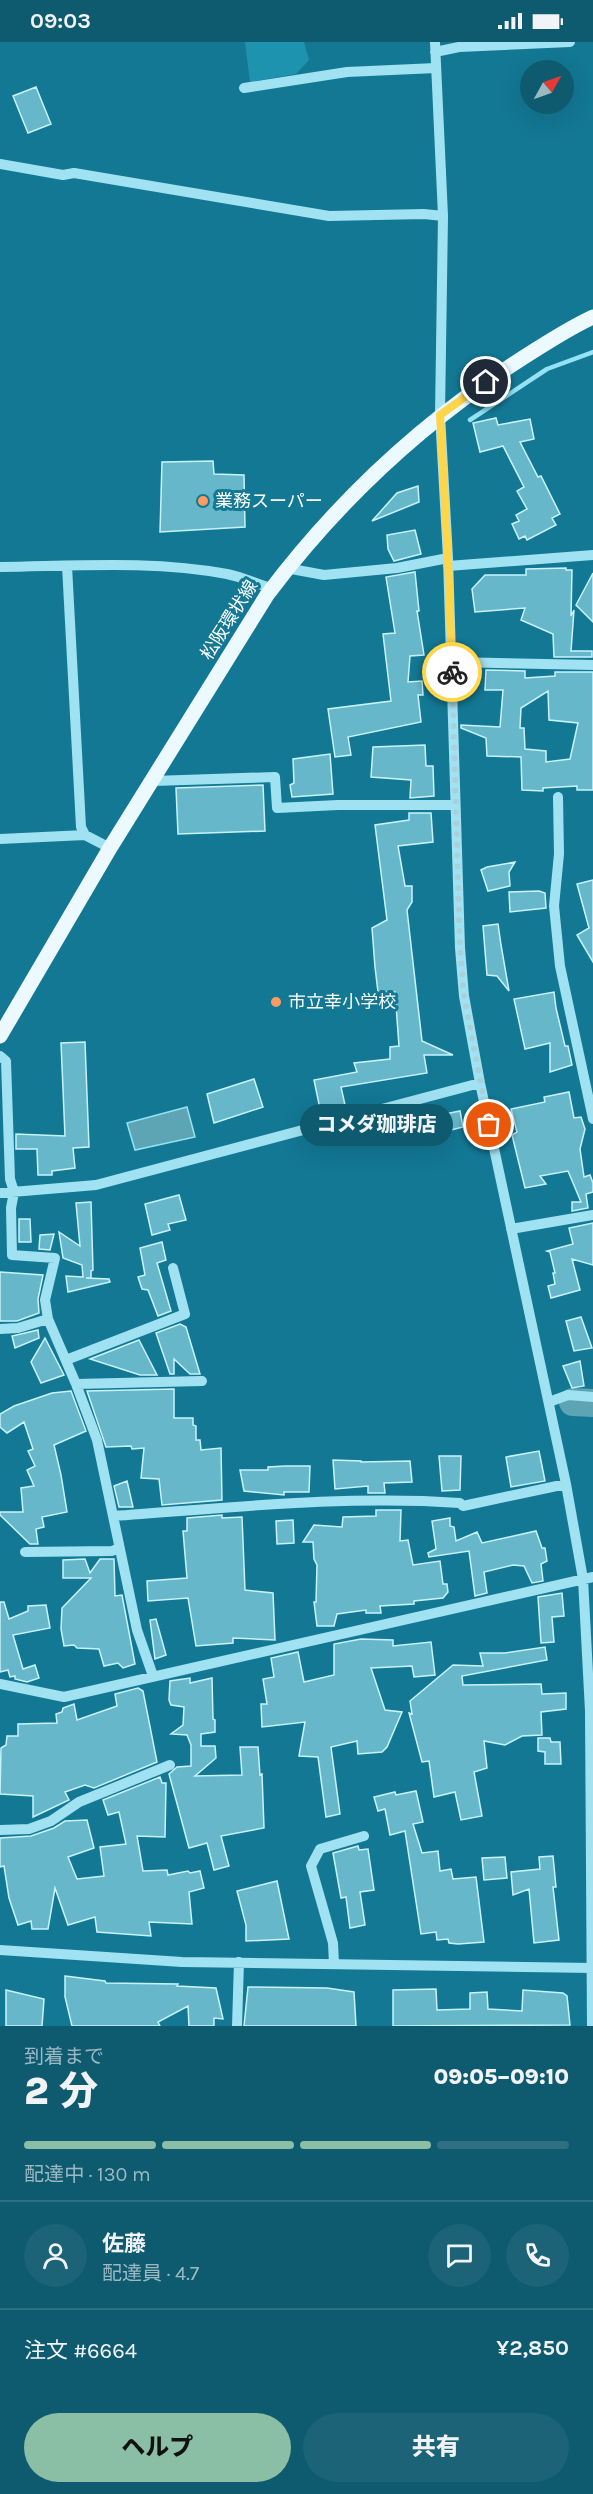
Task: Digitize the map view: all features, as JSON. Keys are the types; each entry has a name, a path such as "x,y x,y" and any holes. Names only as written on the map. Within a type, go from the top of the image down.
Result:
{"main road":[{"name":"松阪環状線","path":"0,1036 110,848 271,588 286,568 334,512 440,415 509,366 593,317"}],"street":[{"path":"570,42 435,47 443,216 440,415 448,562 460,948 464,996 480,1083 588,1578 592,1750 592,2026"},
{"path":"244,88 347,72 436,68"},
{"path":"0,164 63,175 74,173 329,216 424,214 443,216"},
{"path":"286,568 324,575 448,562 593,555"},
{"path":"68,566 81,827 86,836"},
{"path":"0,567 149,566 194,569 230,575 271,588"},
{"path":"451,662 593,665"},
{"path":"153,781 275,777 277,808 338,805 455,805"},
{"path":"558,797 559,854 554,906 560,966 593,1119"},
{"path":"0,839 86,836 110,848"},
{"path":"0,1056 6,1061 10,1179 14,1192 10,1208 12,1255 55,1258 45,1300 48,1319 97,1440 137,1630 153,1676"},
{"path":"0,1193 96,1185 480,1083"},
{"path":"511,1229 593,1215"},
{"path":"66,1360 185,1314 172,1268"},
{"path":"0,1329 18,1328 48,1319"},
{"path":"76,1384 202,1381"},
{"path":"549,1402 568,1395 593,1397"},
{"path":"113,1516 380,1500 460,1503 462,1506 566,1484"},
{"path":"25,1552 112,1551 119,1548"},
{"path":"0,1684 64,1697 588,1578"},
{"path":"0,1830 29,1829 51,1821 79,1802 170,1765"},
{"path":"334,1964 333,1943 311,1866 320,1849 364,1836"},
{"path":"0,1950 182,1962 593,1968"},
{"path":"237,2026 239,1962"}],"shaded area":[{"path":"245,42 304,42 309,60 296,74 250,82"},
{"path":"187,1107 195,1137 135,1150 127,1123"}],"building":[{"path":"36,87 51,124 28,133 13,96"},
{"path":"496,418 498,425 530,419 534,439 520,442 538,477 541,476 560,514 552,518 556,525 527,540 525,536 519,539 512,524 519,521 516,515 527,509 517,491 524,487 503,446 480,452 473,423"},
{"name":"業務スーパー","path":"213,461 214,474 244,475 245,527 160,532 162,462"},
{"path":"418,486 419,502 372,521 397,493"},
{"path":"415,530 421,554 394,561 388,549 387,535"},
{"path":"566,568 566,570 572,570 571,616 574,610 571,651 592,651 592,657 554,657 553,634 521,620 525,608 475,612 472,589 485,575 526,575 526,569"},
{"path":"415,572 419,611 417,611 424,655 410,656 408,682 422,681 423,695 418,695 421,722 348,737 351,755 335,757 328,709 391,701 383,634 395,633 386,577"},
{"path":"593,573 593,622 576,605"},
{"path":"486,670 525,671 525,678 555,676 555,672 593,672 593,790 577,790 577,786 543,788 543,791 522,790 521,757 487,756 486,738 461,728 461,725 500,727 503,690 485,690","holes":["548,691 549,720 578,723 570,759 546,762 546,751 525,749 524,728 520,728 521,708"]},
{"path":"425,745 426,766 433,766 434,796 410,798 411,780 371,777 373,747"},
{"path":"330,754 333,794 292,797 290,785 294,783 293,759"},
{"path":"263,785 265,831 178,834 176,788"},
{"path":"409,813 431,813 433,842 398,846 405,886 412,886 412,902 407,910 422,1041 453,1055 424,1055 427,1073 341,1087 345,1105 320,1109 314,1080 357,1072 354,1063 390,1059 390,1047 399,1046 395,992 378,992 375,967 372,928 387,920 375,825 409,820"},
{"path":"515,862 509,872 510,886 488,891 481,870"},
{"path":"593,880 593,962 577,935 589,928 577,884"},
{"path":"539,891 545,893 546,908 510,912 509,892"},
{"path":"498,924 509,991 497,976 487,975 483,926"},
{"path":"554,992 565,1046 568,1046 572,1065 550,1072 550,1043 525,1049 514,999"},
{"path":"85,1042 89,1147 73,1148 75,1168 52,1171 52,1175 38,1175 37,1149 16,1149 16,1134 65,1136 61,1043"},
{"path":"254,1079 263,1107 214,1123 207,1094"},
{"path":"569,1092 574,1118 581,1117 585,1129 580,1149 584,1177 590,1175 593,1183 593,1192 586,1194 588,1208 572,1211 572,1202 581,1202 568,1171 540,1176 546,1184 525,1188 512,1135 517,1132 511,1109 545,1102 544,1097"},
{"path":"460,1111 463,1127 439,1133 435,1116"},
{"path":"179,1195 186,1220 168,1224 170,1230 152,1235 145,1204"},
{"path":"91,1202 93,1270 91,1278 86,1278 109,1279 110,1282 68,1292 66,1276 83,1277 82,1265 63,1258 59,1232 80,1246 76,1203"},
{"path":"19,1219 30,1219 31,1242 19,1242"},
{"path":"593,1223 593,1265 572,1259 580,1290 551,1298 548,1286 555,1284 553,1273 555,1273 550,1252 547,1251 573,1244 569,1228"},
{"path":"54,1234 50,1250 39,1249 40,1235"},
{"path":"162,1242 166,1260 157,1263 171,1311 158,1316 148,1290 142,1289 138,1277 145,1275 140,1248"},
{"path":"0,1272 43,1275 38,1299 39,1313 17,1321 0,1321"},
{"path":"581,1317 592,1348 574,1351 566,1321"},
{"path":"180,1324 186,1327 200,1374 190,1374 174,1359 174,1374 170,1374 156,1333"},
{"path":"38,1330 39,1338 15,1348 12,1336"},
{"path":"45,1338 64,1375 41,1383 31,1362"},
{"path":"139,1340 157,1375 140,1375 90,1359"},
{"path":"580,1361 584,1386 572,1388 563,1366"},
{"path":"174,1389 174,1418 193,1418 193,1425 196,1426 196,1440 200,1440 201,1450 221,1448 222,1500 162,1505 159,1479 141,1478 144,1448 106,1447 87,1391"},
{"path":"71,1391 86,1431 54,1445 67,1512 42,1517 44,1527 36,1529 38,1544 30,1544 0,1515 0,1512 23,1512 21,1488 34,1486 27,1470 35,1466 28,1451 33,1449 24,1422 7,1433 0,1427 0,1414 14,1406 52,1393"},
{"path":"539,1451 545,1481 511,1487 506,1457"},
{"path":"439,1456 461,1456 460,1490 442,1491"},
{"path":"333,1460 410,1461 412,1482 384,1483 385,1493 368,1493 368,1486 335,1489"},
{"path":"310,1466 309,1492 284,1492 284,1495 244,1491 240,1470 268,1470 268,1467"},
{"path":"127,1481 133,1507 119,1507 114,1486"},
{"path":"376,1510 401,1510 400,1541 408,1540 413,1565 440,1561 443,1584 447,1584 448,1592 443,1598 414,1601 414,1604 380,1606 381,1613 366,1613 366,1610 337,1614 334,1626 317,1626 314,1602 316,1602 317,1565 314,1559 313,1542 303,1542 314,1525 342,1527 343,1517 376,1516"},
{"path":"222,1515 222,1518 242,1517 245,1590 273,1593 275,1640 233,1638 233,1643 196,1646 188,1598 148,1601 147,1581 187,1578 183,1531 187,1531 187,1518"},
{"path":"450,1518 450,1526 454,1527 456,1541 477,1532 482,1543 536,1531 542,1548 545,1548 547,1561 541,1564 543,1581 532,1583 524,1566 513,1565 484,1572 487,1593 475,1596 469,1551 429,1557 428,1553 436,1549 432,1521"},
{"path":"293,1520 294,1543 277,1544 276,1521"},
{"path":"85,1559 90,1573 100,1559 114,1559 115,1596 122,1595 135,1664 123,1668 118,1663 104,1666 99,1649 77,1648 74,1645 64,1646 61,1629 62,1608 91,1578 63,1578 63,1560"},
{"path":"562,1593 564,1616 552,1617 554,1642 541,1643 538,1597"},
{"path":"0,1602 4,1602 9,1619 28,1611 28,1606 46,1605 50,1628 13,1635 23,1669 35,1665 39,1678 27,1682 15,1679 15,1676 10,1677 8,1670 0,1672"},
{"path":"156,1619 166,1655 155,1659 150,1620"},
{"path":"361,1639 393,1640 393,1646 431,1642 435,1675 414,1677 412,1666 371,1668 385,1710 402,1712 387,1747 382,1752 358,1754 357,1741 331,1747 340,1814 326,1817 318,1757 299,1756 305,1722 262,1727 261,1704 267,1704 263,1679 274,1677 271,1658 298,1652 304,1682 334,1675 334,1644"},
{"path":"545,1647 547,1660 462,1676 463,1685 541,1684 542,1694 566,1693 566,1709 541,1712 542,1735 522,1736 505,1745 484,1741 487,1768 474,1772 482,1816 461,1820 455,1792 434,1797 429,1761 422,1762 409,1713 412,1714 410,1701 453,1665 483,1666 480,1653 505,1653"},
{"path":"190,1678 190,1683 212,1678 213,1719 215,1720 215,1732 201,1734 201,1746 215,1746 216,1758 195,1776 242,1775 240,1747 258,1747 260,1775 262,1774 264,1828 221,1836 229,1866 214,1870 207,1843 189,1848 169,1774 177,1767 191,1766 191,1745 187,1735 171,1734 183,1725 184,1707 171,1705 169,1700 170,1681"},
{"path":"138,1688 143,1691 157,1762 94,1788 85,1785 65,1792 69,1800 33,1817 33,1796 0,1794 1,1748 6,1745 7,1736 18,1736 18,1724 57,1723 56,1714 62,1712 63,1708 74,1704 77,1720 117,1706 115,1694"},
{"path":"538,1738 550,1738 551,1742 560,1742 561,1764 545,1764 545,1752 538,1751"},
{"path":"160,1777 162,1783 166,1783 165,1837 137,1836 143,1871 167,1870 168,1875 200,1871 204,1888 189,1892 192,1924 149,1922 151,1936 97,1932 95,1917 68,1925 55,1888 48,1929 32,1929 31,1921 18,1925 9,1898 4,1866 0,1867 0,1838 31,1836 54,1828 65,1821 87,1820 94,1848 68,1857 77,1879 104,1876 100,1847 126,1844 119,1812 108,1815 103,1800"},
{"path":"416,1791 423,1822 413,1824 422,1853 438,1851 440,1871 451,1869 453,1879 476,1877 484,1942 449,1943 448,1939 437,1940 436,1932 421,1934 405,1831 390,1835 385,1809 378,1811 374,1797 395,1792 396,1795"},
{"path":"358,1846 359,1850 368,1849 374,1890 360,1892 365,1925 350,1928 346,1897 341,1898 333,1853"},
{"path":"553,1856 556,1887 553,1887 559,1940 534,1943 529,1889 513,1895 511,1872 540,1869 539,1857"},
{"path":"505,1857 507,1878 484,1880 482,1858"},
{"path":"277,1881 289,1939 246,1941 246,1925 237,1891"},
{"path":"65,1976 105,1981 106,1983 178,1984 177,1986 216,1988 223,2019 214,2018 214,2026 189,2026 188,2006 158,2022 160,2026 72,2026 65,1997"},
{"path":"248,1987 327,1988 354,1992 356,2026 244,2026"},
{"path":"436,1989 437,2010 470,2009 470,1993 487,1992 488,2009 522,2011 523,1990 563,1993 567,1996 570,2025 393,2026 393,1990"},
{"path":"6,1990 44,1999 42,2026 6,2026"}],"waterway":[{"path":"470,420 547,369 593,352"},
{"path":"573,1402 593,1403"}],"way so far":[{"path":"452,672 460,948 464,996 489,1125"}],"place":[{"name":"業務スーパー","path":"203,501"},
{"name":"市立幸小学校","path":"276,1002"},
{"name":"コメダ珈琲店","path":"489,1125"}],"route":[{"path":"452,672 440,415 486,382"}]}
